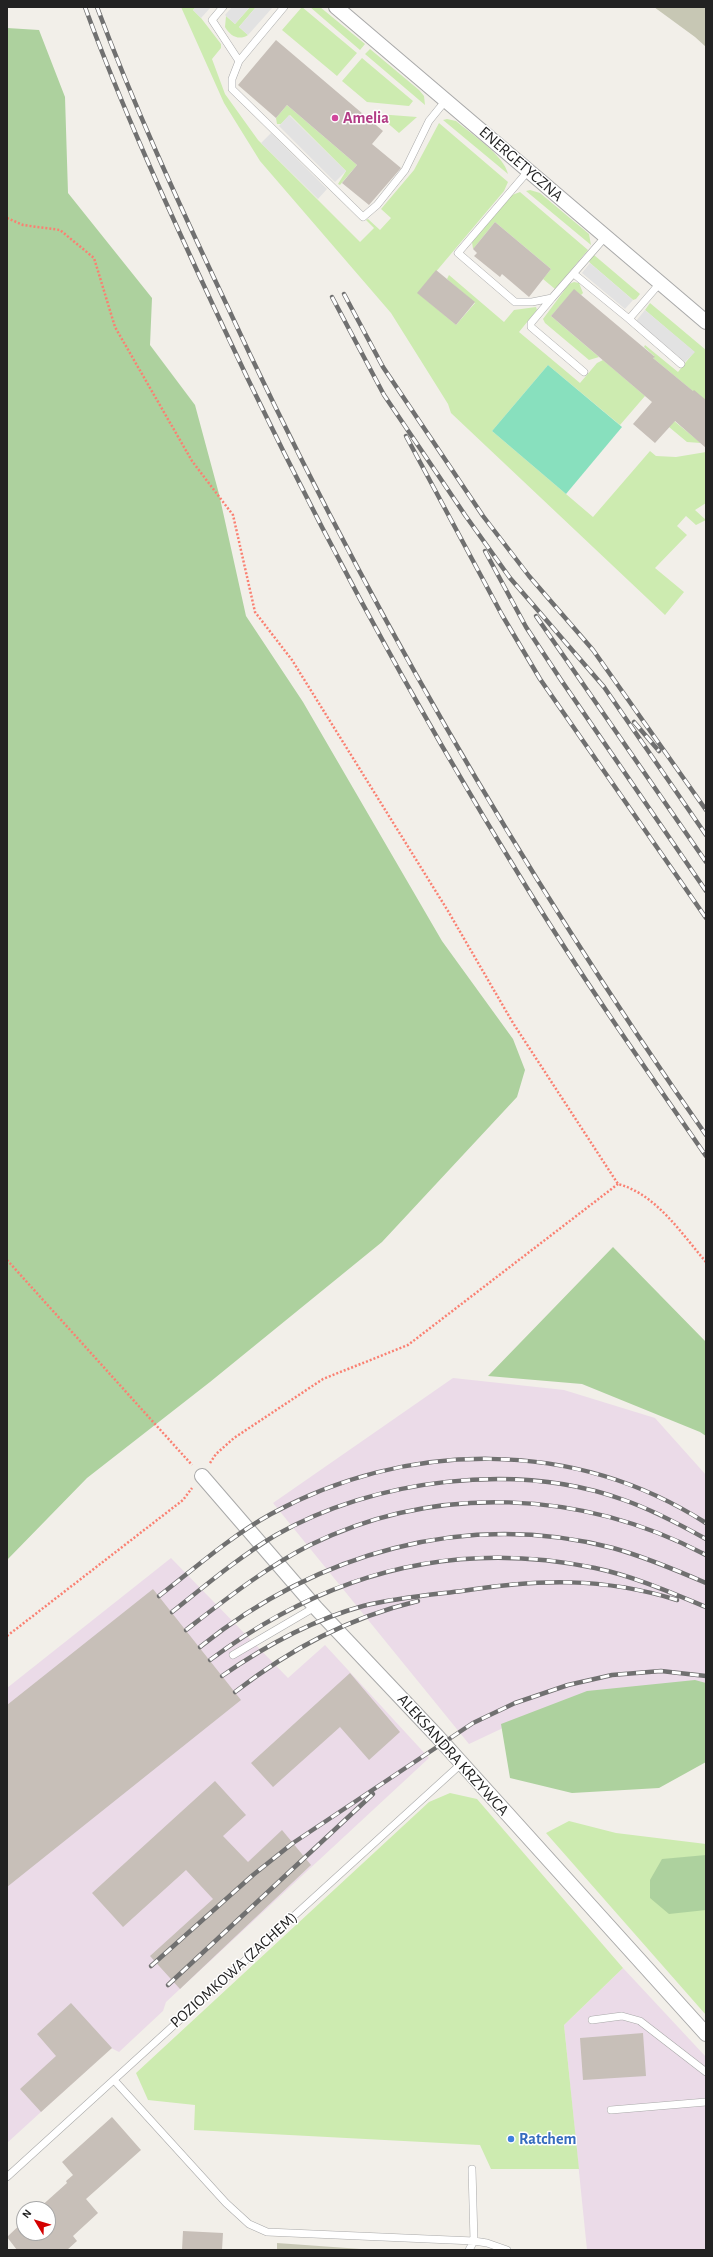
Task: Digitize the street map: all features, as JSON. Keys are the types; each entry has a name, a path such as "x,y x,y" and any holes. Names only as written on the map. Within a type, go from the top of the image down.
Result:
{"street":[{"name":"ENERGETYCZNA","path":"336,7 706,322"},
{"name":"ALEKSANDRA KRZYWCA","path":"202,1476 315,1606 461,1764 706,2034"}],"lane":[{"path":"223,7 212,20 240,61"},
{"path":"284,7 240,61 232,79 232,89 363,217 377,205 405,170 429,122 446,100"},
{"path":"528,170 458,253 515,302 532,302 552,298"},
{"path":"584,372 531,327 531,323 606,236"},
{"path":"574,274 681,364"},
{"path":"629,319 660,283"},
{"path":"233,1655 315,1606"},
{"name":"POZIOMKOWA (ZACHEM)","path":"7,2177 461,1764"},
{"path":"592,2020 622,2016 640,2021 706,2072"},
{"path":"114,2080 226,2203 249,2224 261,2230 267,2232 474,2241 486,2243 507,2250"},
{"path":"611,2110 706,2102"},
{"path":"469,2250 474,2241 472,2169"}],"path":[{"path":"7,218 23,225 60,230 94,258 116,327 192,461 233,515 255,612 292,660 448,911 513,1023 618,1184 632,1188 658,1206 706,1262"},
{"path":"7,1636 183,1500 202,1476 216,1454 234,1438 324,1379 408,1345 618,1184"},
{"path":"7,1260 202,1476"}],"shaded area":[{"path":"196,7 211,7 201,18 193,10"},
{"path":"232,7 250,7 235,24 225,15"},
{"path":"256,7 273,7 248,35 239,27"},
{"path":"654,7 706,7 706,47 695,37"},
{"path":"289,115 346,171 335,182 279,126"},
{"path":"271,133 327,189 318,199 261,143"},
{"path":"590,263 633,300 625,309 582,273"},
{"path":"645,310 695,352 685,362 636,321"},
{"path":"453,1378 564,1390 655,1418 706,1475 706,1688 539,1711 469,1744 273,1503"},
{"path":"171,1558 288,1678 325,1645 429,1758 166,2002 163,2011 119,2052 111,2048 7,2143 7,1688"},
{"path":"623,1968 706,2057 706,2250 587,2250 564,2025"},
{"path":"277,2243 375,2250 277,2250"}],"green space":[{"path":"181,7 196,7 193,10 221,44 221,48 212,59 225,94 258,140 360,242 374,228 366,220 368,219 380,230 391,218 381,209 414,170 439,123 508,182 504,191 418,293 456,325 475,303 447,279 449,275 504,322 514,310 536,307 537,310 519,332 580,383 597,363 603,360 645,396 620,425 548,365 492,431 593,517 650,451 656,456 676,457 706,452 706,503 695,510 706,520 696,525 686,516 677,526 687,535 655,568 684,592 665,615 451,413 448,404 391,313 260,161 224,103"},
{"path":"250,7 256,7 239,27 248,35 241,38 235,37 229,33 225,27 226,16 235,24"},
{"path":"302,7 357,53 337,76 282,30"},
{"path":"310,7 320,7 365,44 360,50"},
{"path":"7,28 39,30 65,97 68,193 152,298 150,345 195,405 219,494 246,616 303,702 442,941 513,1039 525,1070 517,1097 382,1242 210,1382 87,1478 7,1560"},
{"path":"370,49 419,90 424,96 425,105 365,54"},
{"path":"362,58 413,101 409,106 367,102 342,81"},
{"path":"287,105 357,165 340,185 338,184 346,171 290,115 281,124 277,124 276,118"},
{"path":"377,114 417,117 399,133"},
{"path":"447,119 456,121 494,152 505,167 508,174 443,120"},
{"path":"530,190 540,193 589,234 591,245 526,191"},
{"path":"520,192 588,250 555,289 543,279 551,269 495,222 473,249 472,242 512,195"},
{"path":"594,255 640,294 636,299 633,300 590,263 589,261"},
{"path":"574,282 579,283 583,293 581,295 574,290 551,316 599,357 589,360 545,323 543,319 569,284"},
{"path":"650,303 706,350 706,402 653,358 654,356 644,347 645,345 678,372 694,352 645,310"},
{"path":"548,365 622,427 566,494 492,431"},
{"path":"668,416 701,443 687,442 663,422"},
{"path":"613,1247 706,1342 706,1436 700,1432 582,1384 488,1376"},
{"path":"695,1680 706,1683 706,1762 659,1788 572,1793 510,1778 501,1724 587,1691"},
{"path":"450,1793 477,1799 623,1968 564,2025 579,2169 491,2169 480,2145 194,2130 195,2105 148,2100 136,2073 429,1802"},
{"path":"569,1821 616,1833 706,1844 706,2015 546,1833"},
{"path":"706,1855 706,1910 669,1914 650,1898 650,1880 662,1859"}],"building":[{"name":"Amelia","path":"276,40 383,131 372,144 401,168 369,205 342,183 357,165 287,105 276,118 238,85"},
{"path":"495,222 551,269 529,297 502,274 500,277 474,256 477,253 473,249"},
{"path":"436,270 475,302 456,325 417,293"},
{"path":"574,289 655,357 653,358 706,400 706,448 675,421 655,443 633,424 652,402 551,316"},
{"path":"153,1589 241,1700 7,1887 7,1705"},
{"path":"350,1673 400,1732 369,1760 340,1727 273,1787 251,1763"},
{"path":"215,1781 246,1815 223,1836 248,1862 282,1830 311,1865 180,1989 150,1956 213,1899 186,1870 123,1927 92,1893"},
{"path":"71,2003 112,2048 41,2112 20,2089 56,2056 37,2034"},
{"path":"643,2033 646,2076 583,2080 580,2038"},
{"path":"112,2117 141,2150 86,2199 98,2213 73,2236 77,2241 67,2250 17,2250 7,2237 16,2229 16,2241 56,2241 56,2201 47,2201 67,2183 66,2181 73,2175 62,2162"},
{"path":"183,2231 223,2233 222,2250 182,2250"}],"railway":[{"path":"85,7 114,82 212,303 284,453 360,600 400,673 484,817 548,922 637,1057 706,1156"},
{"path":"97,7 141,117 206,261 275,407 387,622 507,831 637,1034 706,1135"},
{"path":"344,294 383,367 483,516 529,576 593,650 706,810"},
{"path":"332,297 384,395 465,515 510,578 604,687 706,835"},
{"path":"406,436 502,615 540,679 706,918"},
{"path":"485,551 526,627 706,891"},
{"path":"536,616 706,862"},
{"path":"634,722 659,751"},
{"path":"159,1596 227,1542 271,1514 324,1490 378,1472 434,1462 490,1459 546,1463 601,1475 655,1495 706,1523"},
{"path":"172,1612 249,1553 276,1535 315,1516 357,1500 401,1489 447,1482 493,1479 538,1481 582,1488 624,1500 645,1508 706,1539"},
{"path":"186,1630 231,1596 293,1554 310,1545 358,1525 408,1511 458,1504 509,1502 560,1507 610,1517 659,1533 706,1555"},
{"path":"200,1647 245,1614 293,1587 343,1564 395,1548 448,1538 502,1534 558,1537 613,1548 660,1564 706,1583"},
{"path":"210,1660 254,1630 299,1605 345,1585 392,1570 441,1561 491,1558 542,1560 595,1568 637,1580 706,1607"},
{"path":"222,1676 255,1654 307,1626 363,1606 387,1601 517,1584 570,1582 623,1587 677,1600"},
{"path":"235,1692 256,1676 299,1648 322,1636 368,1616 418,1601"},
{"path":"151,1966 253,1875 293,1843 473,1723 515,1703 568,1685 612,1675 661,1671 706,1676"},
{"path":"168,1985 373,1794"}],"place":[{"name":"Amelia","path":"335,118"},
{"name":"Ratchem","path":"511,2139"}]}
